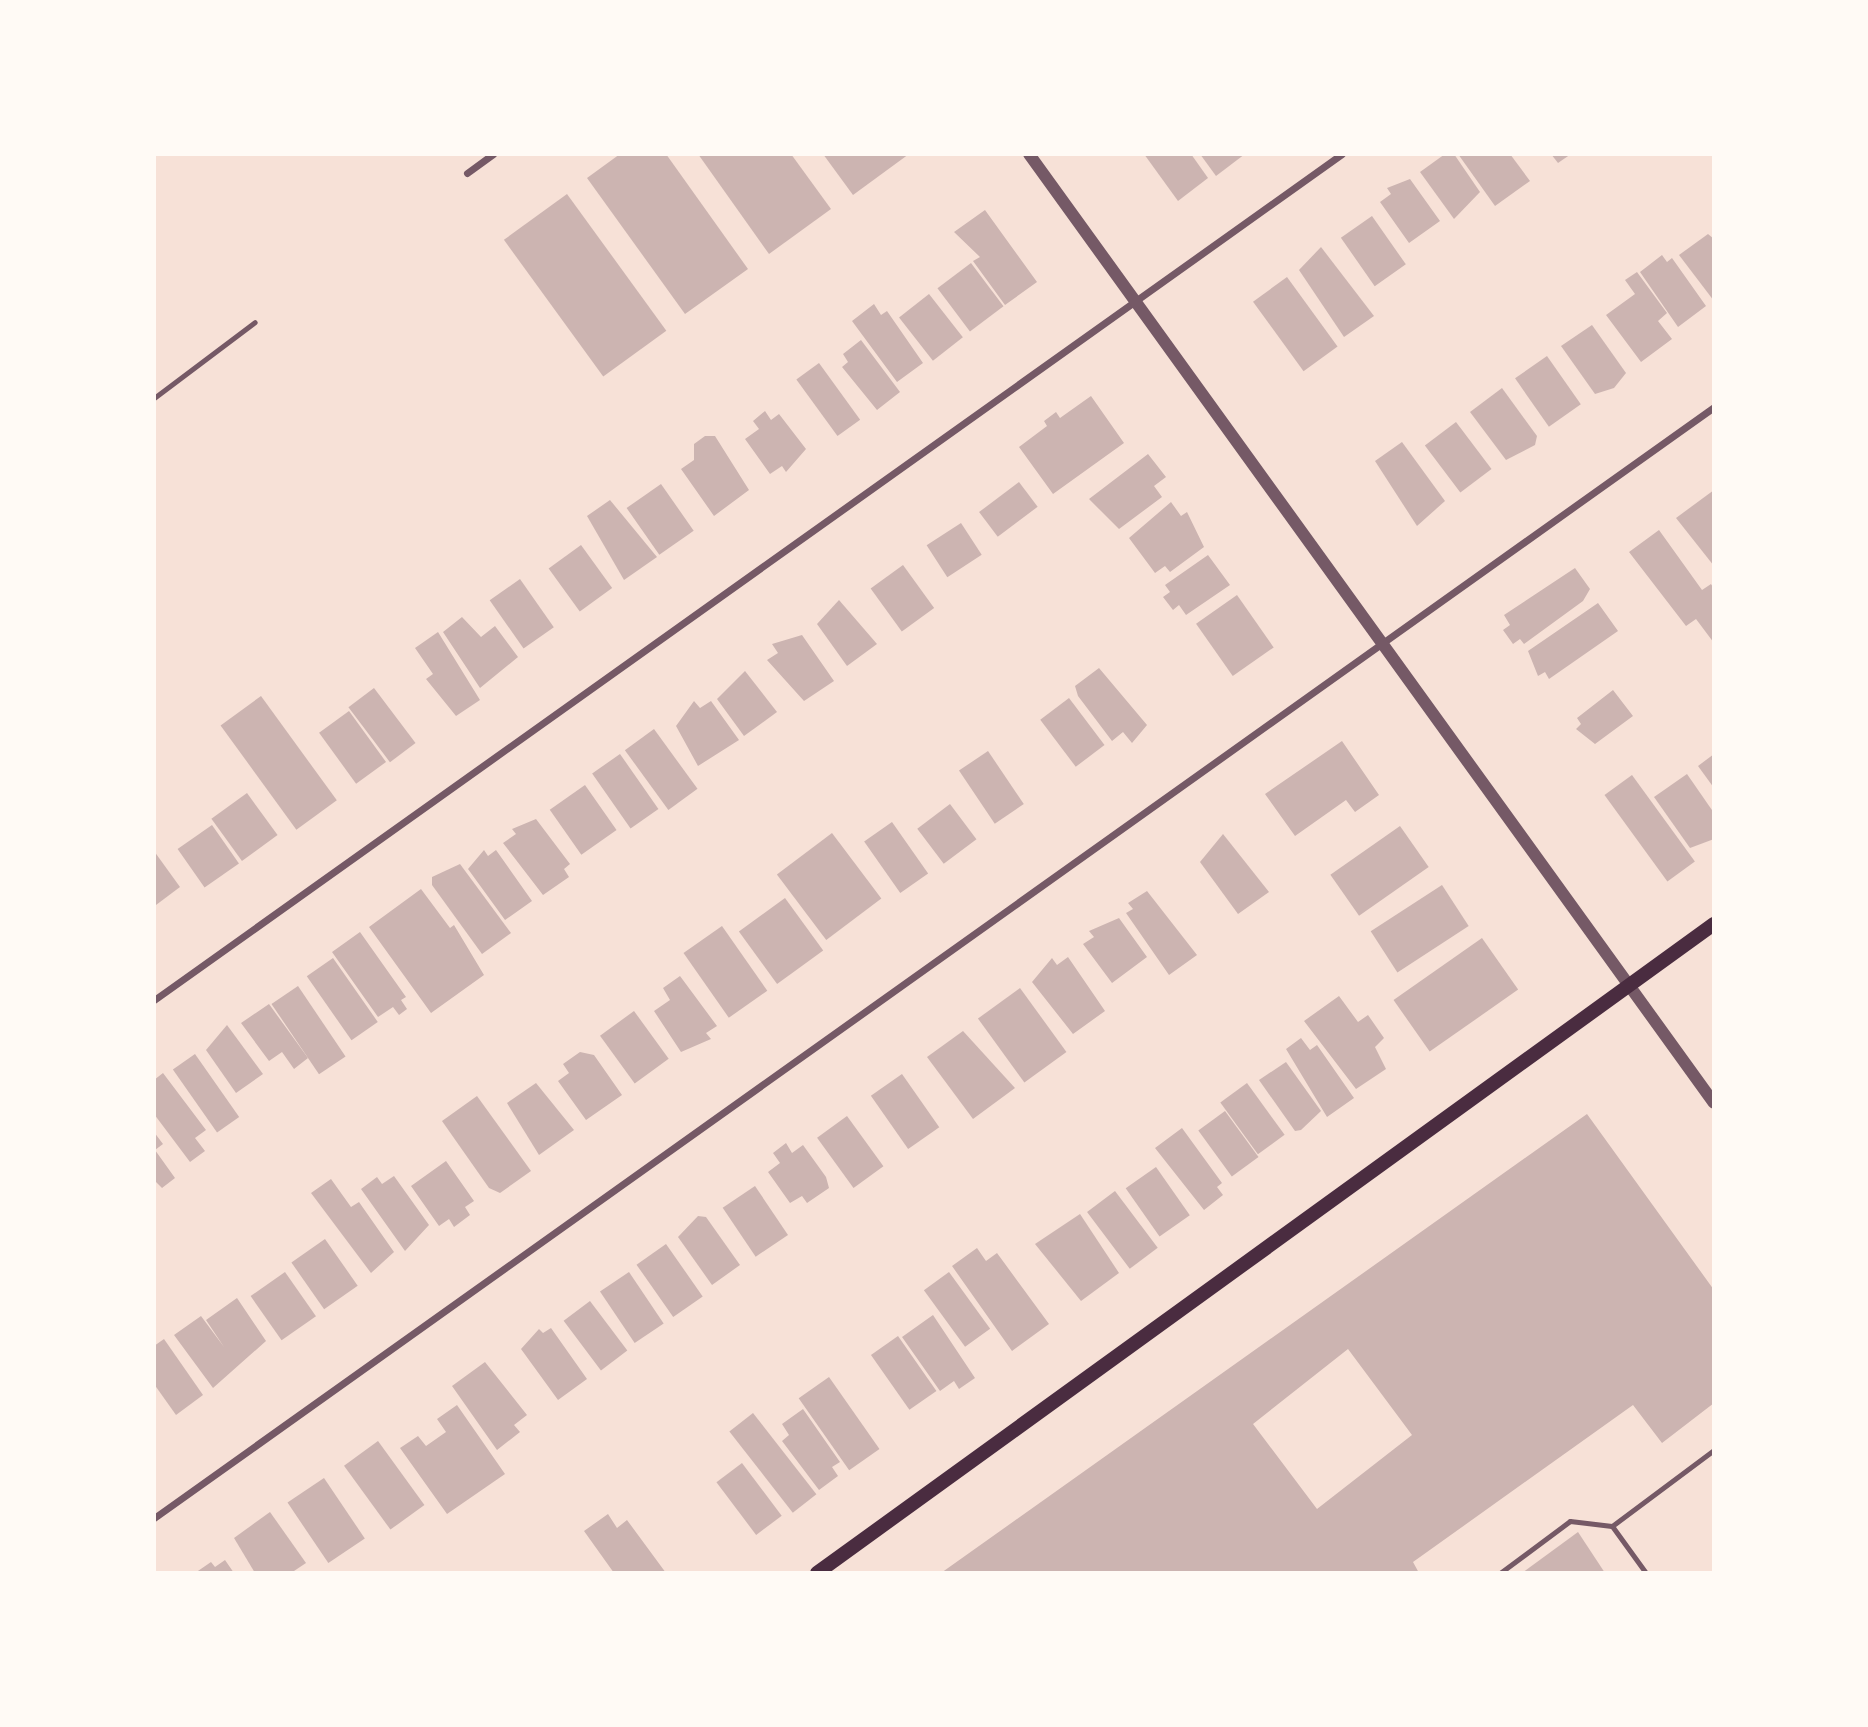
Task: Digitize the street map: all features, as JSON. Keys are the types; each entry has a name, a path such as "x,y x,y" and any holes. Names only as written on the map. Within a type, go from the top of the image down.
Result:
{"main road":[{"path":"821,1572 1714,924"}],"street":[{"path":"467,173 494,154"},
{"path":"1029,154 1714,1103"},
{"path":"154,1000 1342,154"},
{"path":"154,1518 1383,646 1714,407"}],"lane":[{"path":"154,398 255,322"},
{"path":"1500,1573 1570,1521 1612,1526 1714,1450"},
{"path":"1612,1526 1646,1573"}],"building":[{"path":"620,154 666,154 748,269 685,314 587,178"},
{"path":"698,154 791,154 831,209 769,254"},
{"path":"823,154 909,154 853,195"},
{"path":"1144,154 1191,154 1208,178 1178,201"},
{"path":"1200,154 1245,154 1216,176"},
{"path":"1445,154 1454,154 1480,192 1454,219 1420,172"},
{"path":"1458,154 1510,154 1530,181 1495,206"},
{"path":"1551,154 1571,154 1558,163"},
{"path":"1410,179 1440,221 1409,243 1380,202 1391,194 1387,188"},
{"path":"567,194 666,331 603,377 504,240"},
{"path":"985,210 1037,282 1005,305 973,261 980,257 954,232"},
{"path":"1372,216 1406,264 1375,286 1341,238"},
{"path":"1708,234 1714,239 1714,301 1679,255"},
{"path":"1321,247 1374,316 1344,337 1299,270"},
{"path":"1662,255 1667,262 1672,258 1706,306 1678,327 1640,272"},
{"path":"971,263 1003,306 970,331 937,288"},
{"path":"1637,272 1667,313 1658,321 1672,339 1641,362 1606,315 1635,294 1625,280"},
{"path":"1287,277 1338,347 1304,371 1253,302"},
{"path":"929,294 963,337 933,361 899,317"},
{"path":"874,304 881,315 887,311 923,363 897,382 852,321"},
{"path":"1592,325 1626,373 1614,388 1595,394 1561,346"},
{"path":"861,340 900,392 877,410 842,367 848,362 843,354"},
{"path":"1547,356 1581,404 1549,427 1515,378"},
{"path":"819,363 860,420 837,436 796,379"},
{"path":"1502,388 1537,436 1535,445 1506,460 1470,412"},
{"path":"1091,396 1124,443 1053,494 1019,447 1047,426 1044,421 1056,412 1060,418"},
{"path":"765,411 771,420 779,414 806,449 786,472 782,466 770,474 745,439 759,429 753,421"},
{"path":"1456,422 1492,469 1460,493 1425,445"},
{"path":"705,436 715,436 749,490 714,516 681,469 694,460 694,444"},
{"path":"1402,442 1445,501 1417,526 1375,461"},
{"path":"1148,454 1166,477 1154,486 1162,497 1119,529 1089,499"},
{"path":"1019,482 1038,507 998,537 979,512"},
{"path":"661,484 694,531 659,555 627,508"},
{"path":"1714,490 1714,566 1676,518"},
{"path":"610,500 657,557 624,580 587,516"},
{"path":"1171,502 1181,516 1187,512 1204,547 1170,572 1165,566 1155,573 1129,538"},
{"path":"961,523 982,555 947,577 927,545"},
{"path":"1659,530 1702,590 1711,584 1714,589 1714,643 1696,619 1686,626 1629,552"},
{"path":"581,545 612,588 580,611 549,569"},
{"path":"1208,555 1230,585 1186,615 1179,605 1173,610 1163,597 1170,592 1165,585"},
{"path":"903,565 934,608 902,631 871,589"},
{"path":"1575,568 1590,589 1583,601 1524,644 1520,639 1513,644 1503,630 1510,625 1504,615"},
{"path":"520,579 554,627 524,649 490,600"},
{"path":"1237,595 1274,647 1233,676 1196,624"},
{"path":"839,600 877,644 847,666 817,624"},
{"path":"1598,603 1618,631 1549,679 1545,672 1538,676 1528,651"},
{"path":"462,617 481,637 495,626 518,657 480,688 443,632"},
{"path":"438,632 480,700 456,716 426,679 433,674 415,648"},
{"path":"802,635 834,681 804,701 767,660 778,653 772,644"},
{"path":"1099,668 1147,725 1132,743 1123,732 1112,741 1078,696 1075,686"},
{"path":"745,671 777,712 744,736 717,699"},
{"path":"374,688 416,743 390,762 348,707"},
{"path":"1613,690 1633,716 1595,744 1576,729 1581,724 1577,718"},
{"path":"261,696 337,800 296,830 221,725"},
{"path":"1069,698 1105,745 1076,767 1040,720"},
{"path":"694,701 700,708 711,701 739,740 698,766 676,726"},
{"path":"349,711 386,762 356,784 319,733"},
{"path":"654,729 697,789 668,810 625,750"},
{"path":"1342,741 1379,795 1355,812 1346,800 1295,836 1265,794"},
{"path":"988,751 1024,804 995,824 959,771"},
{"path":"620,754 658,809 631,828 592,774"},
{"path":"1714,754 1714,788 1698,766"},
{"path":"1687,774 1714,813 1714,839 1690,848 1654,797"},
{"path":"1632,775 1695,862 1667,882 1604,795"},
{"path":"585,785 617,830 581,855 550,810"},
{"path":"247,793 278,835 242,861 211,819"},
{"path":"950,804 976,839 944,864 917,829"},
{"path":"536,819 570,864 564,869 569,877 543,895 503,843 516,834 512,829"},
{"path":"892,822 928,874 900,893 864,842"},
{"path":"212,825 239,864 205,888 178,849"},
{"path":"1400,826 1429,867 1359,916 1330,875"},
{"path":"832,833 881,898 826,940 777,875"},
{"path":"1223,834 1269,892 1238,914 1200,862"},
{"path":"484,850 488,856 496,850 532,901 505,920 468,869"},
{"path":"154,851 180,887 156,905 154,902"},
{"path":"460,864 511,933 482,954 432,885 432,877"},
{"path":"1442,885 1469,926 1397,972 1371,931"},
{"path":"421,889 450,928 454,925 484,975 431,1013 369,927"},
{"path":"1147,891 1197,955 1169,975 1126,913 1133,909 1128,903"},
{"path":"785,898 823,951 777,984 739,932"},
{"path":"1119,918 1147,957 1112,983 1083,944 1094,937 1089,931"},
{"path":"722,926 767,991 729,1018 683,953"},
{"path":"360,932 406,997 401,1000 407,1009 399,1015 393,1007 378,1017 332,952"},
{"path":"1482,938 1518,990 1430,1052 1394,1000"},
{"path":"1068,957 1105,1011 1073,1034 1032,982 1052,958 1057,965"},
{"path":"333,958 378,1022 352,1040 307,976"},
{"path":"680,976 717,1026 706,1033 711,1039 681,1052 654,1011 670,1000 663,988"},
{"path":"298,986 346,1056 319,1074 271,1004"},
{"path":"1020,988 1066,1052 1024,1082 978,1019"},
{"path":"1339,996 1358,1022 1368,1015 1384,1038 1375,1047 1386,1069 1356,1089 1304,1021"},
{"path":"269,1004 308,1058 294,1069 282,1052 269,1061 241,1023"},
{"path":"634,1011 669,1059 635,1083 600,1036"},
{"path":"227,1025 263,1074 236,1093 206,1050"},
{"path":"963,1031 1015,1088 973,1119 927,1057"},
{"path":"1301,1038 1310,1050 1317,1045 1354,1098 1327,1117 1286,1049"},
{"path":"580,1052 594,1055 622,1095 586,1120 558,1081 569,1073 563,1064"},
{"path":"195,1054 239,1117 217,1133 173,1069"},
{"path":"1286,1062 1321,1111 1301,1130 1295,1131 1259,1080"},
{"path":"163,1073 206,1130 195,1138 205,1151 190,1162 154,1114 154,1080"},
{"path":"902,1074 939,1127 908,1149 871,1096"},
{"path":"536,1083 574,1130 539,1155 507,1103"},
{"path":"1247,1083 1285,1135 1258,1154 1220,1102"},
{"path":"477,1096 531,1171 500,1193 489,1188 442,1121"},
{"path":"1225,1111 1259,1157 1232,1177 1198,1130"},
{"path":"1587,1114 1714,1290 1714,1403 1662,1443 1633,1405 1413,1562 1419,1573 941,1573","holes":["1348,1349 1412,1435 1317,1509 1253,1424"]},
{"path":"847,1116 883,1166 854,1188 817,1138"},
{"path":"1182,1128 1222,1183 1217,1187 1223,1195 1204,1210 1155,1148"},
{"path":"154,1132 163,1144 155,1150 175,1178 162,1188 154,1180"},
{"path":"786,1143 792,1153 803,1145 826,1177 829,1188 807,1203 802,1196 790,1203 768,1172 780,1163 773,1153"},
{"path":"446,1161 474,1201 465,1207 470,1215 454,1227 449,1219 439,1226 411,1186"},
{"path":"1156,1167 1190,1215 1160,1237 1126,1188"},
{"path":"394,1176 429,1225 405,1251 361,1189 377,1177 382,1184"},
{"path":"331,1179 351,1207 359,1202 394,1252 371,1273 311,1193"},
{"path":"755,1186 788,1235 756,1257 723,1208"},
{"path":"1115,1191 1158,1248 1130,1269 1087,1212"},
{"path":"1080,1214 1119,1273 1081,1301 1035,1244"},
{"path":"698,1216 706,1217 740,1265 712,1285 678,1237"},
{"path":"325,1239 358,1286 324,1309 291,1263"},
{"path":"666,1244 703,1296 673,1317 637,1265"},
{"path":"977,1248 986,1261 997,1253 1049,1324 1012,1351 952,1266"},
{"path":"285,1272 316,1316 282,1340 251,1296"},
{"path":"629,1272 664,1323 635,1343 600,1292"},
{"path":"949,1272 990,1329 965,1347 924,1290"},
{"path":"237,1298 266,1341 213,1388 174,1335 201,1316 224,1347 206,1320"},
{"path":"590,1301 627,1351 601,1370 564,1321"},
{"path":"933,1315 975,1378 959,1389 954,1381 940,1391 902,1337"},
{"path":"551,1328 587,1379 558,1400 521,1349 539,1329 543,1333"},
{"path":"898,1336 936,1391 909,1410 871,1355"},
{"path":"164,1339 203,1395 176,1415 154,1384 154,1346"},
{"path":"485,1362 527,1415 514,1425 520,1432 497,1450 452,1386"},
{"path":"829,1377 879,1449 849,1470 799,1398"},
{"path":"457,1405 505,1474 447,1514 400,1448 418,1436 426,1446 446,1432 437,1419"},
{"path":"803,1409 840,1462 832,1467 838,1476 819,1490 782,1441 789,1435 782,1424"},
{"path":"753,1413 816,1494 793,1513 729,1431"},
{"path":"378,1441 424,1505 390,1530 344,1466"},
{"path":"742,1463 782,1516 756,1535 716,1482"},
{"path":"324,1478 365,1539 328,1563 288,1503"},
{"path":"270,1512 306,1563 291,1573 255,1573 234,1538"},
{"path":"608,1514 617,1528 627,1520 666,1573 614,1573 584,1531"},
{"path":"1578,1532 1605,1573 1522,1573"},
{"path":"225,1560 234,1573 195,1573 211,1562 215,1567"}]}
